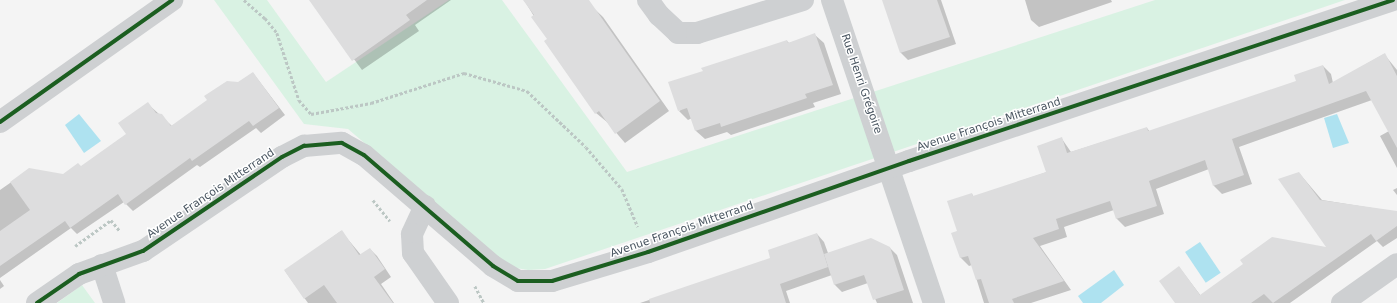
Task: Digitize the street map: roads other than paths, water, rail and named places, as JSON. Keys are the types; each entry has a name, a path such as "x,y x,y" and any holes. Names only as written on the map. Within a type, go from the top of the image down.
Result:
{"street":[{"path":"0,122 172,0"},
{"path":"648,0 659,15 678,33 697,33 803,0"},
{"name":"Rue Henri Grégoire","path":"832,0 890,167 934,303"},
{"name":"Avenue François Mitterrand","path":"37,303 79,274 143,251 282,157 304,146 320,143 342,143 364,155 493,266 518,280 552,281 648,252 890,167 1393,0"},
{"path":"425,206 412,234 413,253 448,303"},
{"path":"1342,303 1397,264"},
{"path":"102,265 114,303"}],"water":[{"path":"79,114 101,141 84,153 65,125"},
{"path":"1337,114 1349,143 1333,148 1324,118"},
{"path":"1200,242 1221,273 1206,283 1185,252"},
{"path":"1114,270 1124,285 1101,303 1083,303 1078,296"}]}
